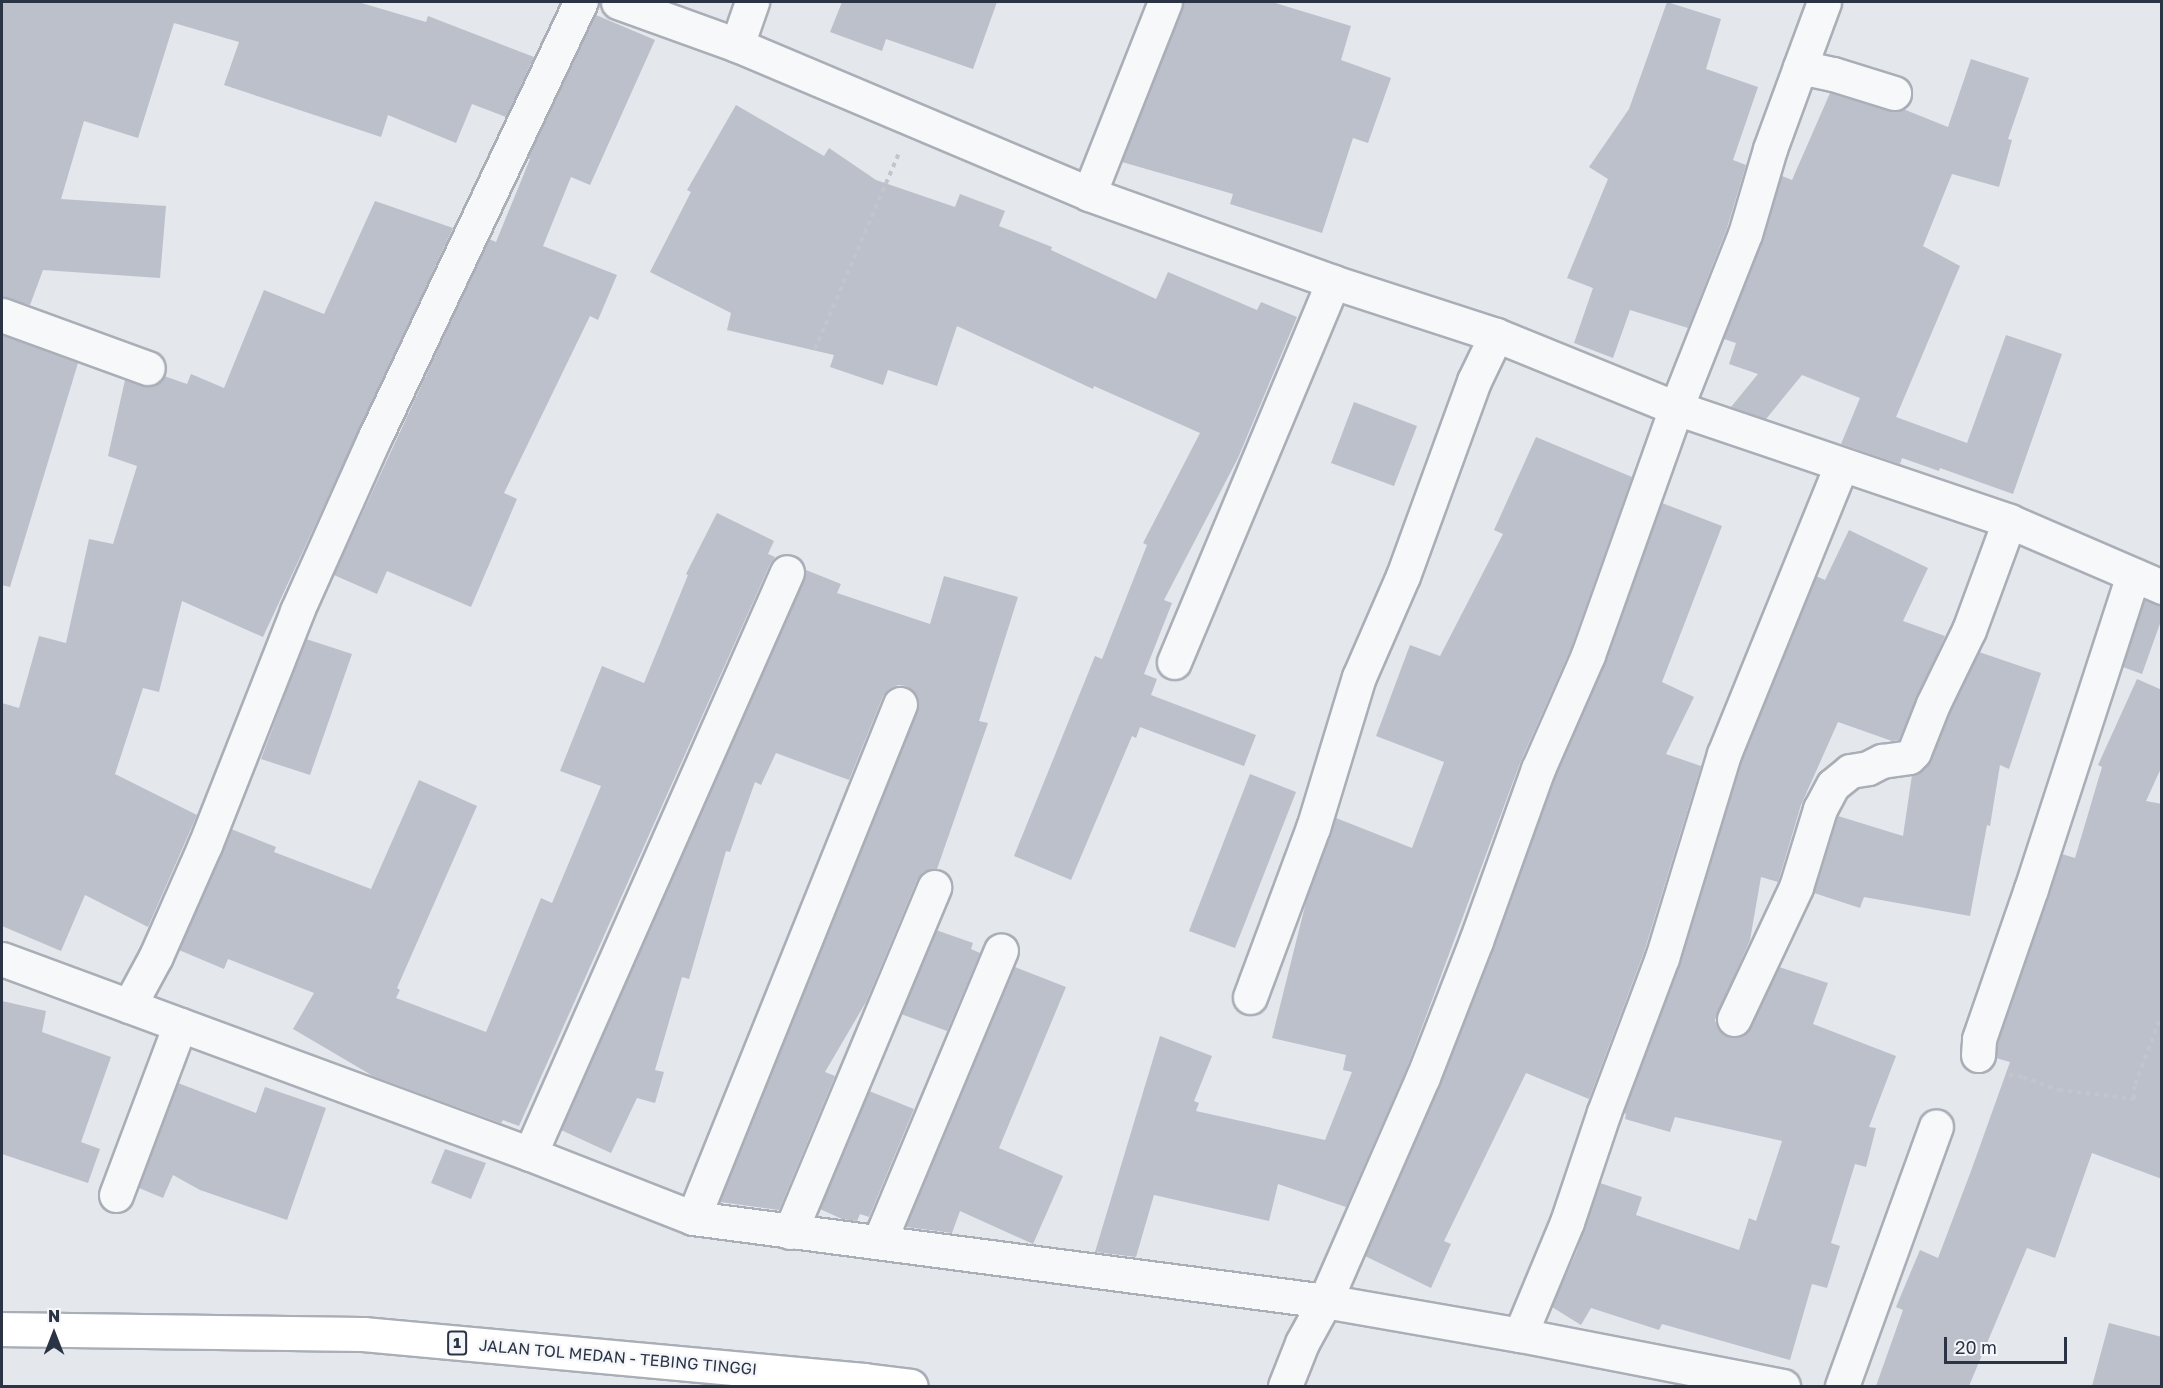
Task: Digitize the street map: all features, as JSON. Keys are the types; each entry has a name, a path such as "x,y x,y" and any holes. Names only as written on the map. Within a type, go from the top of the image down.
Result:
{"highway":[{"name":"JALAN TOL MEDAN - TEBING TINGGI","path":"2,1329 363,1334 911,1386"}],"street":[{"path":"129,1006 156,956 205,844 302,600 374,439 581,2"},
{"path":"618,2 736,45 1089,194 1333,282 1496,335 1677,408 1841,466 2009,521 2147,581 2031,889 1979,1039 1978,1055"},
{"path":"736,45 752,2"},
{"path":"1089,194 1165,2"},
{"path":"1285,1386 1302,1343 1325,1301 1423,1077 1472,952 1538,769 1588,655 1677,408 1744,234 1770,149 1824,2"},
{"path":"1800,67 1833,74 1894,93"},
{"path":"1174,662 1333,282"},
{"path":"2,315 148,368"},
{"path":"1250,997 1313,828 1359,677 1403,576 1474,381 1496,335"},
{"path":"1520,1335 1567,1222 1662,958 1724,754 1841,466"},
{"path":"1734,1019 1796,886 1820,809 1833,785 1850,771 1868,768 1882,761 1909,756 1914,752 1933,704 1969,630 2009,521"},
{"path":"530,1154 787,572"},
{"path":"693,1218 900,704"},
{"path":"790,1232 934,887"},
{"path":"879,1242 1001,951"},
{"path":"2,958 530,1154 693,1218 1325,1301 1520,1335 1783,1386"},
{"path":"117,1195 180,1025"},
{"path":"1842,1386 1936,1127"}],"path":[{"path":"815,349 914,119"},
{"path":"1978,1055 2005,1074 2023,1077 2059,1090 2134,1099 2135,1084 2162,1014"}],"building":[{"path":"2,2 358,2 426,22 428,16 534,57 506,117 472,104 456,143 388,115 381,137 224,85 239,42 174,23 138,138 84,121 61,199 166,206 160,278 43,270 30,305 2,297"},
{"path":"842,2 997,2 973,69 886,39 882,51 830,32"},
{"path":"1183,2 1272,2 1351,26 1341,60 1391,78 1368,143 1353,138 1322,233 1230,204 1233,194 1122,162"},
{"path":"1667,2 1721,19 1706,69 1758,87 1733,160 1746,165 1727,228 1688,328 1630,310 1613,358 1574,343 1593,288 1567,278 1608,179 1589,167 1629,109"},
{"path":"596,15 655,40 590,185 571,177 543,246 617,275 598,320 590,316 504,493 517,499 471,607 387,571 377,594 334,575 489,239 496,242 530,159 528,158"},
{"path":"1971,59 2029,78 2008,139 2012,140 1999,187 1952,174 1923,246 1960,266 1896,417 1967,443 2006,335 2062,354 2013,494 1940,468 1939,471 1902,458 1900,464 1841,444 1860,398 1802,375 1766,419 1731,407 1758,374 1729,364 1736,343 1724,339 1762,241 1782,176 1792,180 1830,93 1888,111 1903,109 1948,127"},
{"path":"736,105 824,156 829,148 876,180 955,207 960,194 1005,211 999,226 1052,247 1051,250 1156,299 1168,272 1257,310 1261,302 1297,317 1238,458 1164,600 1172,603 1144,674 1157,679 1151,695 1256,735 1244,766 1140,727 1136,738 1132,736 1071,880 1014,856 1095,656 1102,659 1147,545 1143,543 1200,433 1094,386 1093,389 957,326 937,386 888,370 883,385 830,367 834,355 727,330 731,313 650,272 691,192 687,190"},
{"path":"375,201 453,228 263,637 182,601 159,692 143,688 115,774 197,815 148,927 85,895 61,951 2,926 2,703 19,708 39,636 66,643 89,539 113,544 137,466 108,456 125,380 151,386 160,383 164,376 187,384 191,374 224,388 264,290 324,314"},
{"path":"2,335 78,363 10,587 2,585"},
{"path":"1354,402 1417,426 1394,486 1331,463"},
{"path":"1536,437 1632,477 1571,648 1520,763 1406,1070 1346,1207 1278,1184 1269,1221 1154,1195 1136,1257 1095,1252 1160,1036 1212,1056 1194,1101 1199,1103 1196,1111 1325,1140 1352,1072 1343,1070 1346,1055 1272,1038 1307,898 1336,818 1412,848 1444,762 1376,736 1410,645 1440,656 1503,534 1494,530"},
{"path":"1662,503 1722,526 1662,682 1694,697 1666,754 1701,766 1644,952 1589,1099 1526,1073 1444,1241 1451,1244 1431,1288 1365,1256 1440,1084 1555,776 1606,661"},
{"path":"717,513 774,541 768,554 775,557 519,1126 503,1120 501,1123 373,1076 293,1029 314,993 228,959 224,969 179,950 231,829 276,847 274,852 371,889 419,780 477,806 397,988 400,990 396,998 486,1032 541,898 552,903 601,786 560,771 602,666 644,683 688,575 686,574"},
{"path":"1849,530 1928,568 1903,621 1945,636 1899,740 1892,741 1838,722 1801,805 1778,882 1761,877 1750,940 1715,1020 1718,1029 1727,1036 1736,1038 1745,1034 1779,967 1828,983 1813,1024 1896,1056 1869,1127 1876,1128 1866,1167 1855,1164 1831,1243 1840,1246 1827,1288 1812,1284 1790,1360 1662,1324 1659,1330 1591,1308 1581,1325 1552,1307 1576,1253 1600,1183 1642,1197 1636,1215 1739,1250 1749,1218 1756,1221 1782,1141 1675,1117 1670,1132 1625,1119 1626,1114 1624,1113 1680,963 1742,760 1816,576 1825,580"},
{"path":"806,570 841,584 837,593 930,624 944,576 1018,597 979,721 988,723 937,869 923,872 917,880 866,1002 825,1072 835,1076 779,1210 720,1202 917,711 919,702 915,693 906,686 898,685 889,689 883,696 849,780 776,753 761,785 755,782 730,852 726,851 689,979 682,977 655,1070 664,1072 655,1103 637,1098 611,1153 561,1130 804,580"},
{"path":"2145,600 2162,605 2162,618 2142,674 2123,667"},
{"path":"306,639 352,654 310,775 261,759"},
{"path":"1979,652 2041,673 2009,769 2000,765 1990,826 1987,825 1970,916 1864,897 1860,908 1814,893 1838,816 1903,836 1912,775 1922,770 1931,759 1950,712"},
{"path":"2137,679 2162,690 2162,766 2146,801 2162,804 2162,1179 2092,1153 2055,1258 2027,1248 1969,1386 1876,1386 1903,1310 1896,1307 1920,1250 1938,1258 1971,1171 2010,1062 1996,1058 1998,1043 2062,854 2075,858 2102,767 2098,765"},
{"path":"1250,774 1296,792 1235,948 1189,931"},
{"path":"936,930 973,943 971,949 980,953 947,1031 901,1014"},
{"path":"1015,967 1066,987 999,1148 1063,1176 1033,1244 960,1211 952,1233 906,1227"},
{"path":"2,1001 46,1011 42,1032 111,1057 81,1142 100,1149 88,1183 2,1154"},
{"path":"178,1083 256,1113 265,1087 326,1108 287,1220 200,1190 173,1175 163,1198 139,1188"},
{"path":"869,1091 914,1109 869,1217 860,1214 857,1221 842,1219 820,1209"},
{"path":"445,1149 486,1163 471,1199 431,1183"},
{"path":"2109,1323 2162,1337 2162,1386 2092,1386"}]}
